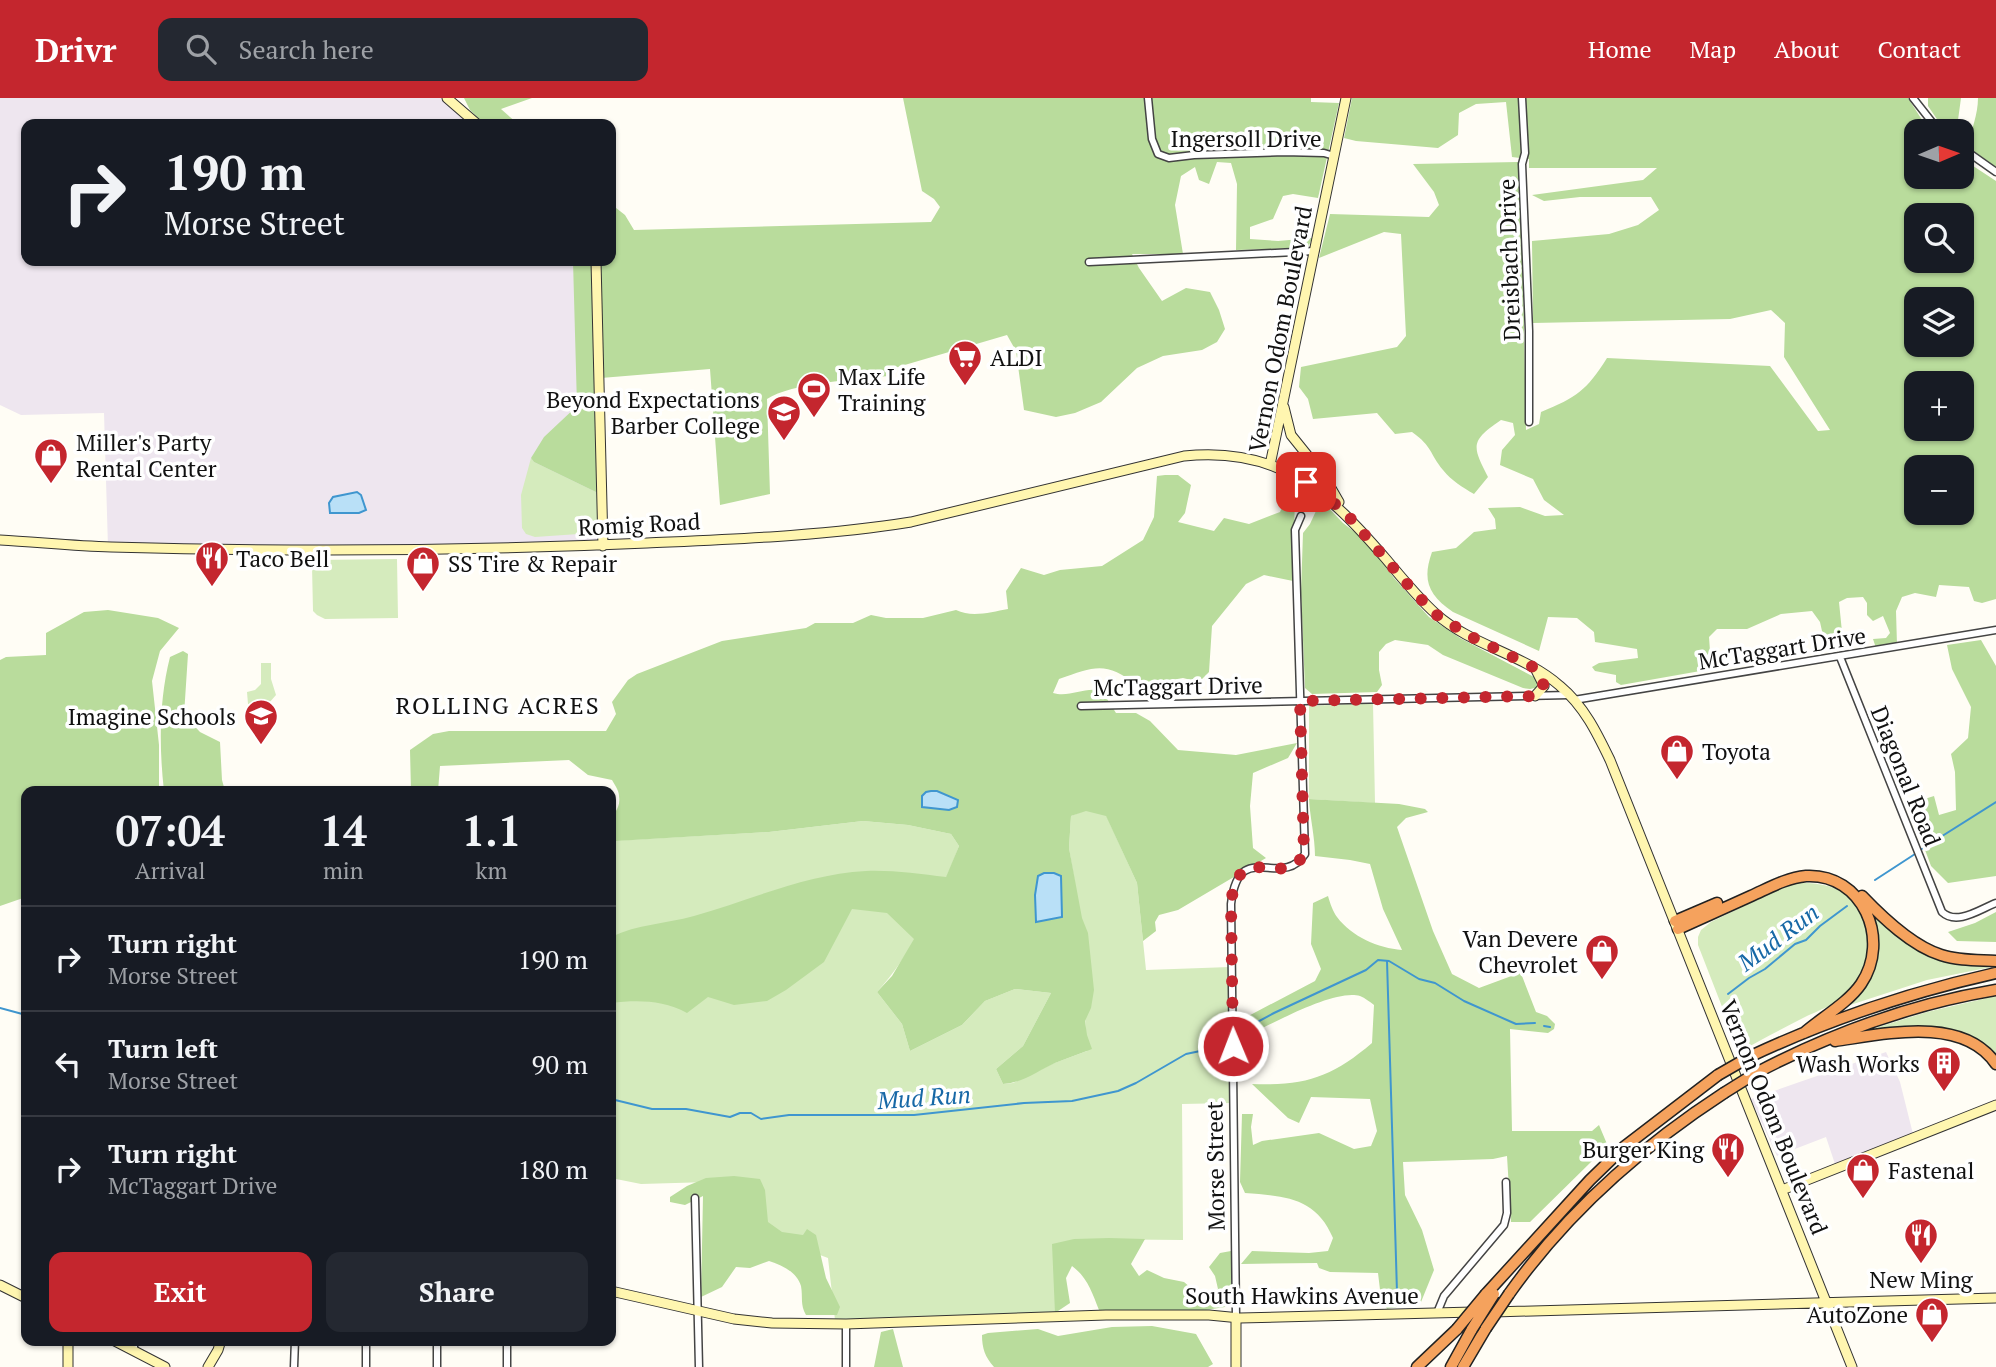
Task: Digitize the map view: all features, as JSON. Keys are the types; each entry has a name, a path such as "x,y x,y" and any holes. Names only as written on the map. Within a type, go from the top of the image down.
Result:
{"highway":[{"path":"1676,925 1789,872 1817,870 1847,884 1895,927 1927,949 1962,960 1996,961"},
{"path":"1676,925 1792,878 1814,876 1826,879 1853,895 1867,914 1872,927 1874,950 1870,966 1853,994 1804,1032"},
{"path":"1417,1367 1490,1294 1590,1180 1624,1147 1718,1075 1751,1056 1804,1032 1880,1003 1936,986 1996,973"},
{"path":"1464,1367 1509,1294 1550,1240 1577,1211 1653,1142 1756,1073 1822,1043 1872,1021 1917,1007 1996,990"},
{"path":"1822,1043 1897,1032 1944,1034 1977,1044 1996,1064"},
{"path":"1451,1367 1490,1294"}],"street":[{"path":"447,98 471,119"},
{"name":"Ingersoll Drive","path":"1148,98 1152,139 1158,154 1169,158 1284,152 1324,153 1334,156"},
{"name":"Vernon Odom Boulevard","path":"1346,98 1270,465 1306,482 1344,511 1437,615 1468,635 1535,668 1560,685 1572,697 1602,741 1852,1367"},
{"name":"Dreisbach Drive","path":"1522,98 1530,422"},
{"path":"1913,98 1930,119"},
{"path":"1974,156 1996,172"},
{"path":"1089,262 1315,251"},
{"path":"596,266 603,546"},
{"path":"1283,401 1291,436 1324,476 1344,511"},
{"name":"Romig Road","path":"0,540 108,547 298,550 603,546 787,535 891,525 1184,456 1222,455 1270,465"},
{"name":"Morse Street","path":"1236,1367 1233,889 1240,873 1247,869 1289,867 1298,863 1304,854 1295,530 1301,516"},
{"name":"McTaggart Drive","path":"1081,706 1572,697 1840,657 1996,630"},
{"name":"Diagonal Road","path":"1840,657 1940,908 1946,916 1958,918 1996,903"},
{"path":"1535,668 1544,686 1535,696"},
{"path":"1782,1189 1996,1105"},
{"path":"1437,1313 1444,1296 1504,1225 1507,1213 1506,1182"},
{"path":"695,1198 699,1367"},
{"path":"0,1284 21,1295"},
{"name":"South Hawkins Avenue","path":"616,1292 747,1321 846,1324 1106,1315 1236,1317 1996,1298"},
{"path":"846,1324 846,1367"},
{"path":"68,1346 68,1367"},
{"path":"124,1346 165,1367"},
{"path":"134,1346 134,1351"},
{"path":"208,1367 219,1346"},
{"path":"294,1367 295,1346"},
{"path":"366,1346 366,1367"},
{"path":"437,1346 437,1367"},
{"path":"507,1346 507,1367"}],"shaded area":[{"path":"0,98 447,98 471,119 21,119 21,266 596,266 603,546 108,547 104,413 21,415 0,405"},
{"path":"1886,1052 1900,1082 1913,1134 1835,1164 1826,1137 1777,1156 1751,1099"}],"green space":[{"path":"464,98 532,98 501,109 512,119 479,119"},
{"path":"903,98 1311,98 1311,102 1339,103 1318,198 1293,194 1283,196 1273,219 1250,227 1250,239 1278,241 1312,238 1308,248 1236,250 1237,184 1231,163 1217,162 1209,184 1199,180 1195,167 1181,176 1175,205 1183,254 1132,254 1162,301 1186,288 1210,292 1225,329 1217,342 1202,350 1163,356 1137,368 1101,402 1075,413 1056,417 1024,410 1016,351 1007,335 891,369 889,376 792,389 767,399 770,494 720,505 710,369 601,378 599,266 616,266 616,208 625,215 634,230 931,222 940,207 922,191"},
{"path":"1352,98 1908,98 1921,119 1904,119 1904,189 1974,189 1974,167 1996,181 1996,599 1982,603 1974,601 1969,587 1939,585 1936,597 1915,593 1902,597 1896,611 1897,645 1876,648 1873,639 1886,638 1890,633 1883,616 1873,621 1867,615 1867,603 1863,597 1847,598 1839,602 1842,632 1838,642 1824,640 1820,622 1812,611 1781,614 1747,629 1717,629 1709,637 1710,651 1706,670 1621,685 1616,682 1616,675 1595,671 1592,667 1599,663 1638,658 1637,649 1595,642 1594,632 1577,618 1548,617 1539,651 1453,612 1438,599 1429,586 1428,571 1432,552 1456,548 1474,532 1496,529 1495,519 1488,508 1520,507 1545,516 1564,515 1544,500 1533,479 1500,465 1502,450 1515,435 1513,423 1501,420 1479,439 1477,451 1488,477 1474,494 1446,474 1427,446 1412,432 1395,434 1377,413 1313,419 1308,399 1299,387 1301,367 1397,347 1406,336 1401,234 1384,232 1319,258 1330,214 1429,217 1439,205 1434,192 1413,164 1518,162 1521,173 1526,430 1539,424 1541,412 1580,392 1607,358 1770,366 1818,431 1830,430 1784,357 1785,323 1771,310 1730,319 1533,323 1532,241 1609,234 1638,225 1659,210 1651,197 1580,197 1544,201 1532,195 1643,180 1657,168 1529,168 1529,159 1512,157 1506,102 1476,104 1459,113 1458,135 1438,148 1344,138"},
{"path":"1928,98 1961,98 1958,119 1937,119 1928,106"},
{"path":"1978,98 1996,98 1996,167 1974,151"},
{"path":"573,266 591,266 598,493 534,462 531,458 544,437 577,406"},
{"path":"531,458 534,462 598,493 598,526 593,533 535,537 526,534 522,528 521,495"},
{"path":"1178,475 1191,485 1185,513 1178,522 1214,531 1224,518 1249,524 1280,512 1289,492 1295,494 1293,581 1264,575 1246,584 1212,626 1209,672 1199,682 1183,678 1138,686 1109,669 1100,668 1059,679 1053,693 1102,691 1116,713 1136,713 1150,721 1178,750 1236,755 1297,743 1288,758 1253,773 1250,806 1253,848 1266,858 1178,910 1159,915 1155,922 1156,931 1143,941 1137,883 1106,816 1086,811 1071,816 1069,848 1082,918 1088,933 1094,990 1091,1008 1085,1021 1092,1049 1023,1079 1003,1084 996,1069 1023,1046 1051,993 1015,989 985,1001 962,1025 910,1051 902,1024 877,992 892,976 914,939 887,913 852,909 824,962 767,1001 734,1005 708,997 687,1013 650,1002 616,1002 616,935 694,916 779,889 844,873 876,871 946,877 959,846 951,834 908,825 863,821 769,832 616,841 616,811 619,802 616,786 612,780 588,775 569,760 440,766 438,786 411,786 410,750 433,734 449,731 606,731 616,714 612,702 628,680 722,641 806,628 815,623 853,623 871,615 886,618 923,618 956,610 975,614 1008,609 1006,591 1021,568 1044,575 1060,570 1102,566 1143,540 1154,517 1157,476"},
{"path":"1321,500 1343,523 1369,543 1394,578 1429,617 1460,638 1534,677 1540,687 1523,688 1443,655 1428,645 1395,640 1386,644 1379,652 1382,685 1377,692 1312,694 1305,688 1301,592 1303,533"},
{"path":"397,559 398,618 325,619 313,611 312,566 316,560"},
{"path":"108,610 158,618 179,628 160,651 152,681 159,745 159,786 21,786 21,899 0,906 0,660 6,657 46,655 46,633 84,612"},
{"path":"1981,640 1996,666 1996,876 1948,883 1931,866 1915,823 1915,802 1934,796 1939,815 1956,810 1955,772 1951,754 1968,738 1971,707 1952,669 1947,645"},
{"path":"183,651 188,654 184,715 200,732 220,742 224,786 164,786 162,707 170,657"},
{"path":"261,663 271,663 271,679 276,695 269,703 248,704 247,692 255,690 261,684"},
{"path":"1373,703 1375,803 1309,799 1309,706"},
{"path":"1309,799 1399,804 1428,812 1406,818 1397,827 1433,931 1452,974 1479,988 1525,971 1526,974 1522,976 1536,1012 1547,1016 1555,1024 1554,1029 1548,1033 1510,1029 1512,1131 1592,1131 1599,1125 1607,1144 1530,1222 1511,1222 1507,1156 1493,1159 1403,1162 1405,1195 1422,1230 1434,1270 1421,1302 1387,1309 1381,1298 1378,1273 1330,1272 1319,1268 1317,1263 1241,1264 1252,1251 1328,1251 1333,1238 1318,1214 1297,1201 1245,1193 1240,1182 1242,1114 1253,1114 1253,1145 1262,1141 1319,1133 1354,1149 1371,1146 1377,1131 1370,1099 1311,1097 1299,1123 1288,1118 1252,1084 1303,1081 1331,1071 1358,1055 1372,1043 1374,1005 1360,996 1334,998 1300,1010 1241,1039 1237,1022 1315,981 1321,969 1311,944 1313,903 1328,896 1336,915 1358,936 1384,947 1402,950 1383,909 1370,864 1315,856"},
{"path":"1086,810 1106,815 1137,883 1146,970 1230,967 1231,1103 1182,1104 1183,1240 1074,1239 1055,1313 835,1320 828,1258 761,1233 743,1181 641,1184 616,1179 616,841 769,832 863,821 908,825 951,834 959,846 944,883 913,943 877,992 902,1024 910,1051 962,1025 985,1001 1015,989 1051,993 1023,1046 996,1069 1003,1084 1013,1083 1087,1051 1078,902 1069,848 1071,816"},
{"path":"1797,883 1826,885 1843,892 1857,904 1867,922 1869,933 1866,965 1856,984 1839,1000 1736,1054 1728,1022 1698,945 1698,937 1701,930 1711,922 1785,886"},
{"path":"1869,908 1920,950 1996,966 1927,980 1847,1006 1868,979 1876,962 1877,934"},
{"path":"1996,912 1996,942 1957,941 1948,932 1975,923"},
{"path":"1996,996 1996,1054 1983,1044 1953,1033 1870,1033 1869,1030 1927,1012"},
{"path":"734,1176 760,1179 765,1190 768,1222 782,1232 803,1235 807,1229 816,1235 826,1278 840,1307 837,1315 806,1315 799,1281 784,1267 769,1261 750,1268 736,1267 722,1287 701,1297 703,1196 685,1205 670,1202 670,1197 706,1178"},
{"path":"1074,1239 1145,1239 1131,1264 1139,1276 1147,1270 1164,1278 1184,1282 1209,1295 1218,1289 1215,1276 1209,1267 1220,1253 1231,1251 1231,1306 1206,1310 1099,1310 1085,1280 1072,1266 1066,1278 1070,1303 1055,1313 1052,1244"},
{"path":"1152,1326 1196,1334 1213,1364 1208,1367 994,1367 986,1356 982,1340 982,1335 988,1333 1038,1329 1058,1336 1112,1327"},
{"path":"893,1329 903,1367 874,1367 881,1332"}],"water":[{"path":"357,492 361,495 366,510 359,513 330,513 329,503 333,497"},
{"path":"931,791 958,800 957,807 949,810 922,807 922,796"},
{"path":"1044,873 1061,876 1062,917 1036,922 1035,895 1038,876"}],"waterway":[{"name":"Mud Run","path":"1920,850 1996,802"},
{"name":"Mud Run","path":"1875,880 1915,854"},
{"name":"Mud Run","path":"1728,994 1795,944 1806,940 1847,906"},
{"name":"Mud Run","path":"1239,1032 1366,970 1378,960 1389,961 1419,979 1435,983 1464,1001 1516,1024 1535,1023"},
{"path":"1387,961 1397,1292"},
{"name":"Mud Run","path":"0,1008 21,1014"},
{"name":"Mud Run","path":"1544,1026 1550,1027"},
{"name":"Mud Run","path":"616,1100 652,1109 686,1109 730,1117 751,1113 761,1119 789,1115 914,1115 1024,1103 1072,1101 1118,1091 1186,1054 1205,1050 1219,1040 1229,1037"}],"place":[{"name":"ALDI","path":"965,387"},
{"name":"Max Life Training","path":"814,419"},
{"name":"Beyond Expectations Barber College","path":"784,442"},
{"name":"Miller's Party Rental Center","path":"51,485"},
{"name":"Taco Bell","path":"212,588"},
{"name":"SS Tire & Repair","path":"423,593"},
{"name":"Imagine Schools","path":"261,746"},
{"name":"Toyota","path":"1677,781"},
{"name":"Van Devere Chevrolet","path":"1602,981"},
{"name":"Wash Works","path":"1944,1093"},
{"name":"Burger King","path":"1728,1179"},
{"name":"Fastenal","path":"1863,1200"},
{"name":"New Ming","path":"1921,1265"},
{"name":"AutoZone","path":"1932,1344"}],"district":[{"name":"ROLLING ACRES","path":"498,705"}],"route":[{"path":"1233,1046 1231,904 1235,882 1240,873 1247,869 1284,869 1298,863 1304,854 1300,701 1535,696 1544,686 1535,668 1468,635 1437,615 1344,511 1306,482"}]}
